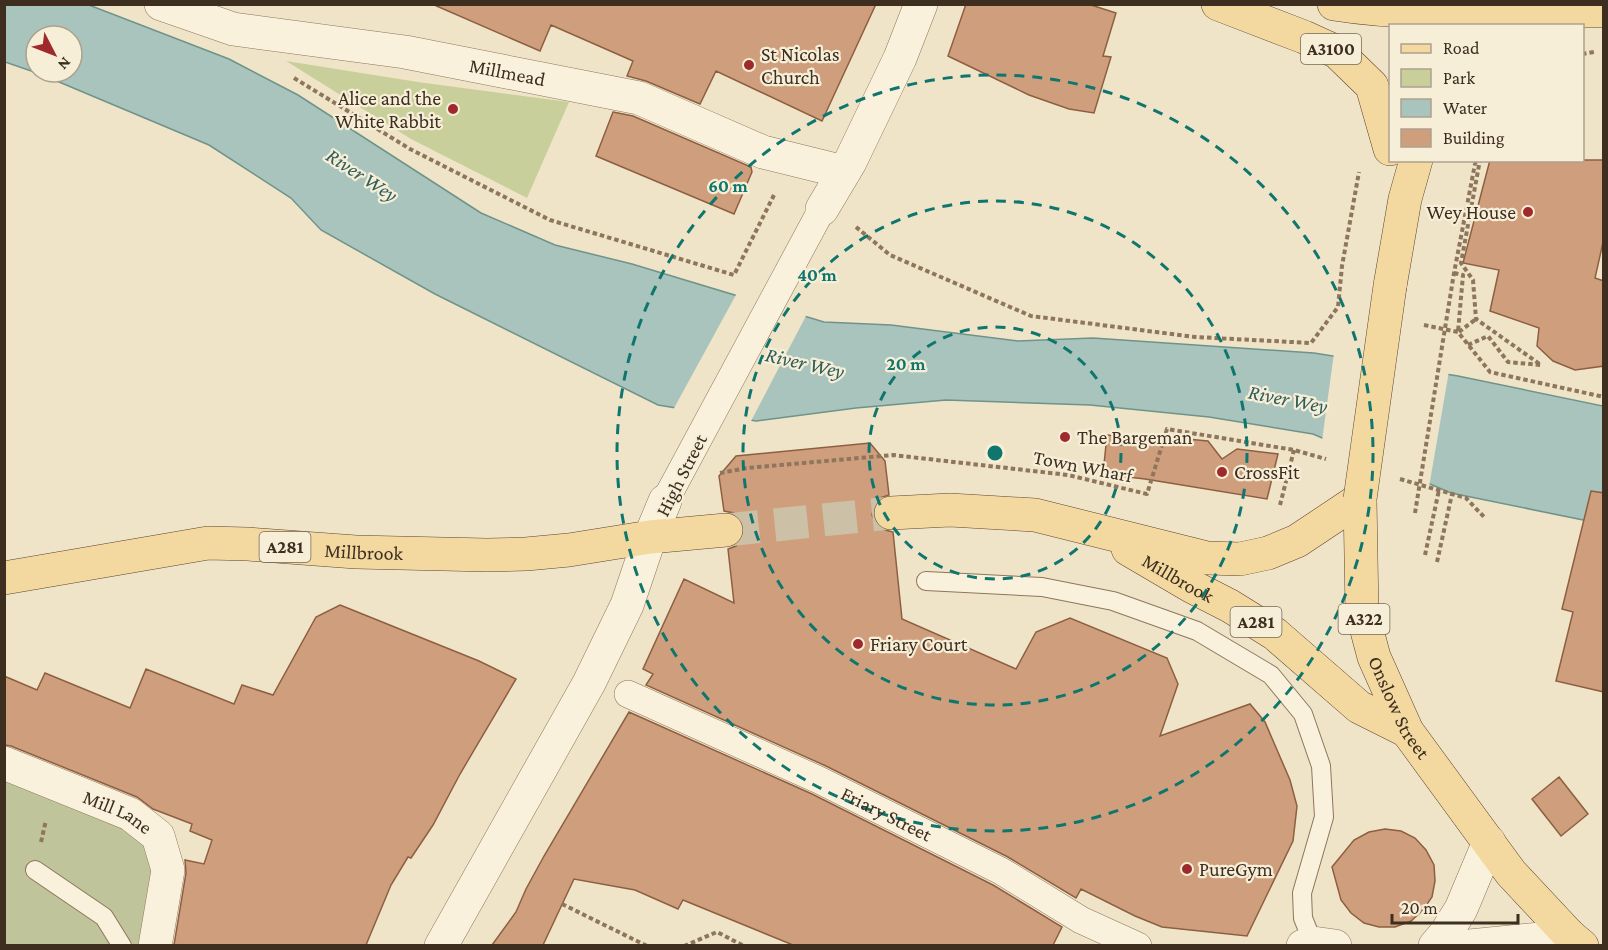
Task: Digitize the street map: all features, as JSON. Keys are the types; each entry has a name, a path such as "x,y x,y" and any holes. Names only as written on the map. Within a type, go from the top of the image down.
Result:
{"main road":[{"name":"A3100","path":"1218,4 1337,52 1372,86 1389,146"},
{"name":"A3100","path":"1334,4 1413,12 1531,19"},
{"path":"1531,19 1604,11"},
{"name":"Onslow Street","path":"1395,162 1405,199"},
{"name":"Onslow Street","path":"1415,162 1405,199 1390,286 1360,499 1362,612 1374,657 1407,730 1511,873 1576,941"},
{"name":"Millbrook","path":"891,513 950,510 1035,514 1207,558 1240,559 1268,553 1297,541 1360,499"},
{"name":"Millbrook","path":"4,578 208,543 356,552 487,555 569,550 650,537 726,530"},
{"name":"Millbrook","path":"1094,530 1230,606 1275,634 1359,707 1407,730"}],"street":[{"name":"Millmead","path":"161,4 233,28 405,52 639,98 763,152 844,172"},
{"name":"High Street","path":"441,945 589,683 627,604 650,537 670,492 818,216 850,162 900,58 921,4"},
{"name":"Friary Street","path":"628,694 819,780 1000,871 1081,920 1138,945"},
{"name":"Mill Lane","path":"4,763 130,814 158,836 168,870 155,945"},
{"path":"1435,945 1446,933 1461,909 1489,842"},
{"path":"1470,945 1576,941"}],"lane":[{"path":"926,582 1042,587 1113,602 1197,631 1271,675 1303,714 1321,766 1324,817 1302,894 1303,918 1317,945"},
{"path":"35,870 104,917 122,945"}],"path":[{"path":"285,73 410,149 550,220 734,275 778,187"},
{"path":"1415,513 1454,273 1477,162"},
{"path":"1476,319 1473,280 1461,263 1477,162"},
{"path":"818,216 843,216 890,255 1031,316 1195,337 1311,344 1338,307 1342,266 1360,168"},
{"path":"1454,273 1463,275 1458,332 1490,372 1604,397"},
{"path":"1458,332 1476,319"},
{"path":"1468,345 1488,336 1508,362 1541,365 1476,319"},
{"name":"Town Wharf","path":"670,492 747,468 893,455 1068,475 1147,494 1167,429 1294,450 1278,512"},
{"path":"1425,555 1439,490 1466,498 1485,518"},
{"path":"1437,562 1452,494"},
{"path":"35,870 46,818"},
{"path":"562,904 647,945"},
{"path":"684,945 717,932 744,945"}],"green space":[{"path":"286,61 418,82 569,102 527,198 411,139"},
{"path":"4,778 120,821 153,852 152,892 140,945 5,945"}],"water":[{"name":"River Wey","path":"5,5 89,5 229,59 298,95 481,213 555,245 632,264 824,322 891,325 1018,341 1093,338 1314,353 1458,376 1603,406 1603,524 1451,493 1313,434 1209,417 1090,405 946,400 856,408 756,421 658,405 435,294 321,230 291,198 209,145 64,84 84,84 84,24 24,24 24,69 5,62"}],"pier":[{"path":"737,293 807,314 750,423 673,410"},
{"path":"1334,353 1449,371 1429,487 1322,441"}],"building":[{"name":"St Nicolas Church","path":"432,4 876,4 822,121 716,71 700,104 646,81 627,76 633,61 551,25 540,51"},
{"path":"966,4 1088,4 1116,13 1103,56 1111,57 1094,113 1069,109 1029,95 948,56"},
{"path":"613,112 633,116 751,167 752,172 734,214 596,156"},
{"name":"Wey House","path":"1604,160 1604,238 1595,278 1604,281 1604,366 1575,370 1553,361 1537,346 1539,328 1490,311 1499,270 1463,263 1489,162"},
{"name":"CrossFit","path":"1107,435 1172,442 1177,438 1208,441 1222,459 1237,449 1278,454 1267,499 1103,474"},
{"path":"870,443 885,461 889,495 880,498 875,504 872,515 876,524 882,529 893,532 902,619 1016,669 1036,632 1070,618 1167,658 1178,684 1160,736 1250,704 1265,722 1290,780 1297,806 1293,841 1247,936 1162,927 1081,889 1076,898 1008,857 826,766 646,685 653,674 643,669 684,579 734,603 728,549 736,546 743,538 745,528 742,520 734,513 724,511 719,476 736,456"},
{"path":"1591,491 1604,493 1604,692 1556,681 1573,612 1562,609"},
{"path":"340,605 479,661 516,679 433,825 411,858 408,857 391,885 366,945 174,945 186,873 185,860 204,864 212,840 190,831 192,824 153,809 137,797 4,745 4,676 37,690 45,673 130,708 146,669 234,704 242,685 273,695 316,617"},
{"path":"629,712 812,794 993,885 1062,927 1053,945 793,945 683,900 678,909 635,890 574,879 543,945 492,945 516,912 544,856"},
{"path":"1559,777 1588,814 1561,836 1532,799"},
{"path":"1385,829 1401,831 1415,838 1426,850 1434,865 1435,881 1432,897 1411,921 1395,927 1379,927 1364,923 1351,913 1341,900 1332,867 1354,840 1369,832"}],"tunnel":[{"path":"726,530 891,513"}],"place":[{"name":"St Nicolas Church","path":"749,65"},
{"name":"Alice and the White Rabbit","path":"453,109"},
{"name":"Wey House","path":"1528,212"},
{"name":"The Bargeman","path":"1065,437"},
{"name":"CrossFit","path":"1222,472"},
{"name":"Friary Court","path":"858,644"},
{"name":"PureGym","path":"1187,869"}]}
